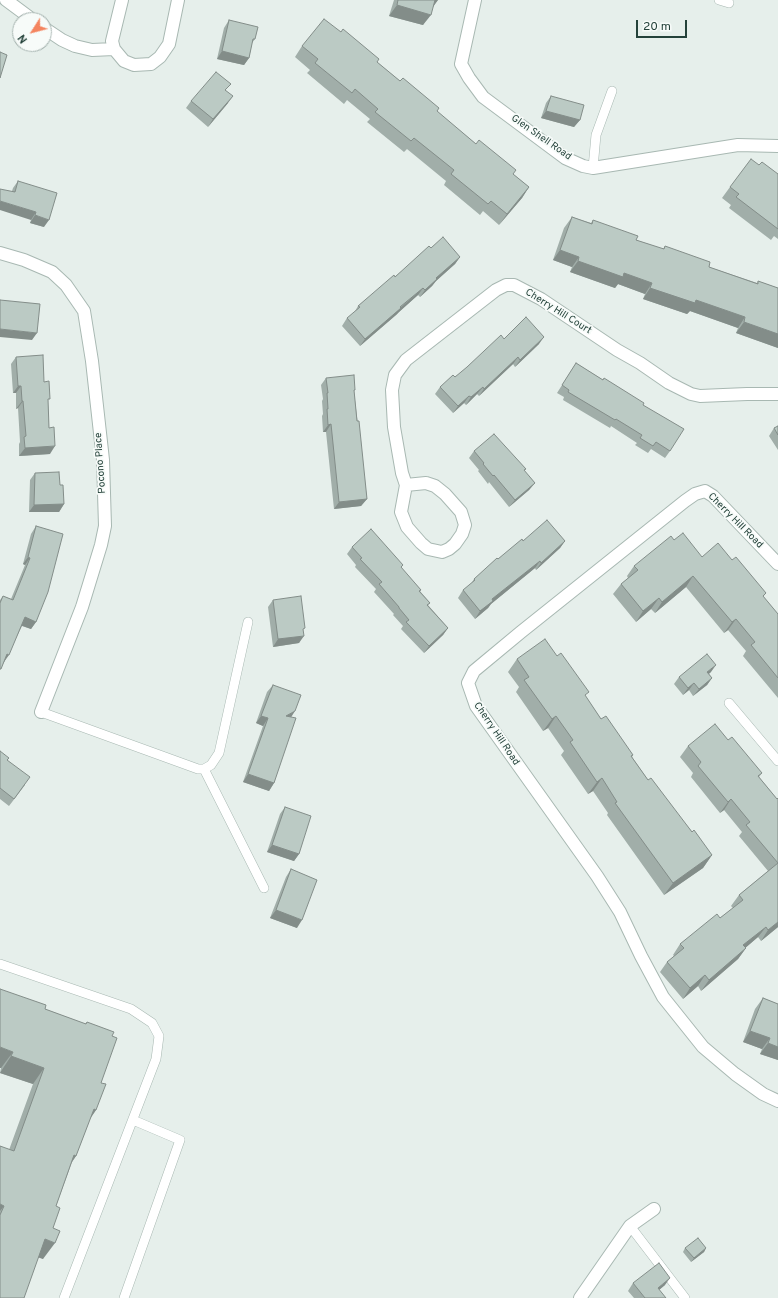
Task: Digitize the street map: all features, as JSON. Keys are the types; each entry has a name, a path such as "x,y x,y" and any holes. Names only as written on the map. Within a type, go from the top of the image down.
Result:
{"street":[{"path":"6,0 22,12"},
{"path":"122,0 112,41 114,49 124,61 134,65 151,64 160,57 169,44 178,0"},
{"name":"Glen Shell Road","path":"475,0 461,64 483,97 565,158 583,166 593,168 738,144 778,146"},
{"path":"52,33 75,46 92,50 114,49"},
{"name":"Pocono Place","path":"0,253 24,260 52,272 66,285 84,311 103,460 105,526 101,545 82,607 41,712"},
{"name":"Cherry Hill Court","path":"406,485 426,483 434,486 445,494 461,512 465,525 462,534 455,544 449,549 442,552 428,549 407,527 401,512 406,485 402,473 394,427 392,390 396,375 406,360 496,290 506,286 514,285 541,299 669,383 691,394 700,396 778,394"},
{"name":"Cherry Hill Road","path":"778,564 713,496 705,491 695,494 474,671 468,683 476,706 597,876 620,912 663,997 703,1047 735,1074 763,1094 778,1101"},
{"path":"580,1298 630,1226 654,1209"}],"lane":[{"path":"719,0 729,3"},
{"path":"593,168 596,135 612,91"},
{"path":"41,712 198,769 204,769 211,765 218,753 248,622"},
{"path":"730,703 778,761"},
{"path":"204,769 264,888"},
{"path":"0,964 131,1009 152,1023 159,1036 156,1059 64,1298"},
{"path":"124,1298 180,1140 133,1120"},
{"path":"630,1226 684,1298"}],"building":[{"path":"398,0 435,0 431,15 397,5"},
{"path":"324,19 341,32 343,29 379,59 377,62 400,81 403,78 439,108 437,111 476,144 479,140 516,170 513,174 529,187 507,214 491,201 488,204 451,174 454,170 414,138 411,141 375,112 378,109 355,89 352,93 315,63 318,59 302,46"},
{"path":"229,20 258,27 255,39 253,39 249,58 222,51"},
{"path":"0,52 7,55 0,78"},
{"path":"216,72 231,84 225,90 233,96 213,119 191,101"},
{"path":"551,96 584,105 580,120 546,111"},
{"path":"751,159 759,165 762,162 778,174 778,229 736,197 739,194 730,187"},
{"path":"18,181 57,193 49,220 35,215 36,212 0,201 0,189 15,192"},
{"path":"572,217 592,224 593,220 638,236 636,240 664,249 665,246 710,262 709,267 758,284 758,281 778,288 778,334 744,322 745,317 696,300 695,303 650,288 652,283 624,273 623,277 578,261 579,257 560,250"},
{"path":"443,237 460,257 425,290 423,288 365,339 347,318 360,307 358,306 394,275 395,277 429,246 431,248"},
{"path":"0,300 40,304 37,333 0,329"},
{"path":"526,317 544,337 520,360 518,357 484,389 483,387 471,397 469,396 458,406 440,387 453,375 455,377 467,367 501,335 504,339"},
{"path":"43,355 44,382 49,381 49,428 54,427 55,446 25,448 24,437 26,436 23,401 21,386 18,386 16,357"},
{"path":"576,363 603,380 604,378 644,403 643,405 684,429 670,451 656,442 653,446 640,438 642,435 568,392 569,390 562,385"},
{"path":"354,375 357,421 359,421 367,499 339,502 331,424 328,425 328,393 326,378"},
{"path":"778,426 778,435 774,428"},
{"path":"494,434 526,469 524,470 535,483 515,500 494,475 493,476 474,451"},
{"path":"59,472 60,485 63,485 64,504 34,505 35,473"},
{"path":"547,520 565,541 541,563 540,561 492,599 493,601 480,611 463,590 497,558 498,559 522,539 523,541"},
{"path":"36,526 63,534 48,592 36,622 25,617 9,655 7,654 0,669 0,603 3,596 13,600 30,558 28,557"},
{"path":"371,529 403,565 401,567 430,603 427,605 448,628 429,646 406,622 409,620 379,584 382,582 360,559 362,558 352,547"},
{"path":"683,533 702,557 718,543 732,560 736,557 766,593 763,596 778,614 778,678 751,645 755,642 736,619 732,622 693,576 662,602 659,598 643,611 621,584 638,570 634,566 671,536 674,540"},
{"path":"301,596 305,628 303,629 304,636 278,639 273,600"},
{"path":"545,639 557,656 561,653 589,692 585,695 601,719 606,716 648,780 651,778 692,832 694,830 712,855 673,883 615,803 617,802 602,778 597,782 570,742 573,740 556,716 552,719 524,680 529,677 517,659"},
{"path":"707,654 716,665 707,672 712,678 699,689 694,683 688,688 679,677"},
{"path":"273,685 301,695 295,711 286,716 296,718 274,783 248,774 268,718 261,716"},
{"path":"715,724 728,740 732,737 762,773 758,776 777,799 778,798 778,863 746,825 750,822 731,799 728,802 698,766 701,762 688,746"},
{"path":"0,751 9,758 7,760 30,777 14,799 0,788"},
{"path":"285,807 311,816 299,854 272,845"},
{"path":"778,863 778,922 768,930 766,927 743,945 746,948 709,980 705,975 690,988 667,962 684,948 680,944 717,914 720,918 743,900 739,895"},
{"path":"291,869 317,880 302,920 276,910"},
{"path":"0,989 46,1005 45,1009 86,1024 87,1022 114,1032 112,1036 117,1038 101,1083 106,1084 96,1110 94,1109 76,1156 74,1155 56,1206 60,1208 53,1228 60,1231 55,1243 45,1239 24,1298 0,1298 0,1215 4,1206 0,1204 0,1146 14,1151 44,1068 11,1056 13,1052 0,1047"},
{"path":"763,998 778,1004 778,1047 768,1043 770,1038 750,1031"},
{"path":"698,1238 706,1248 694,1258 685,1248"},
{"path":"659,1263 670,1278 658,1288 666,1298 645,1298 633,1283"}]}
